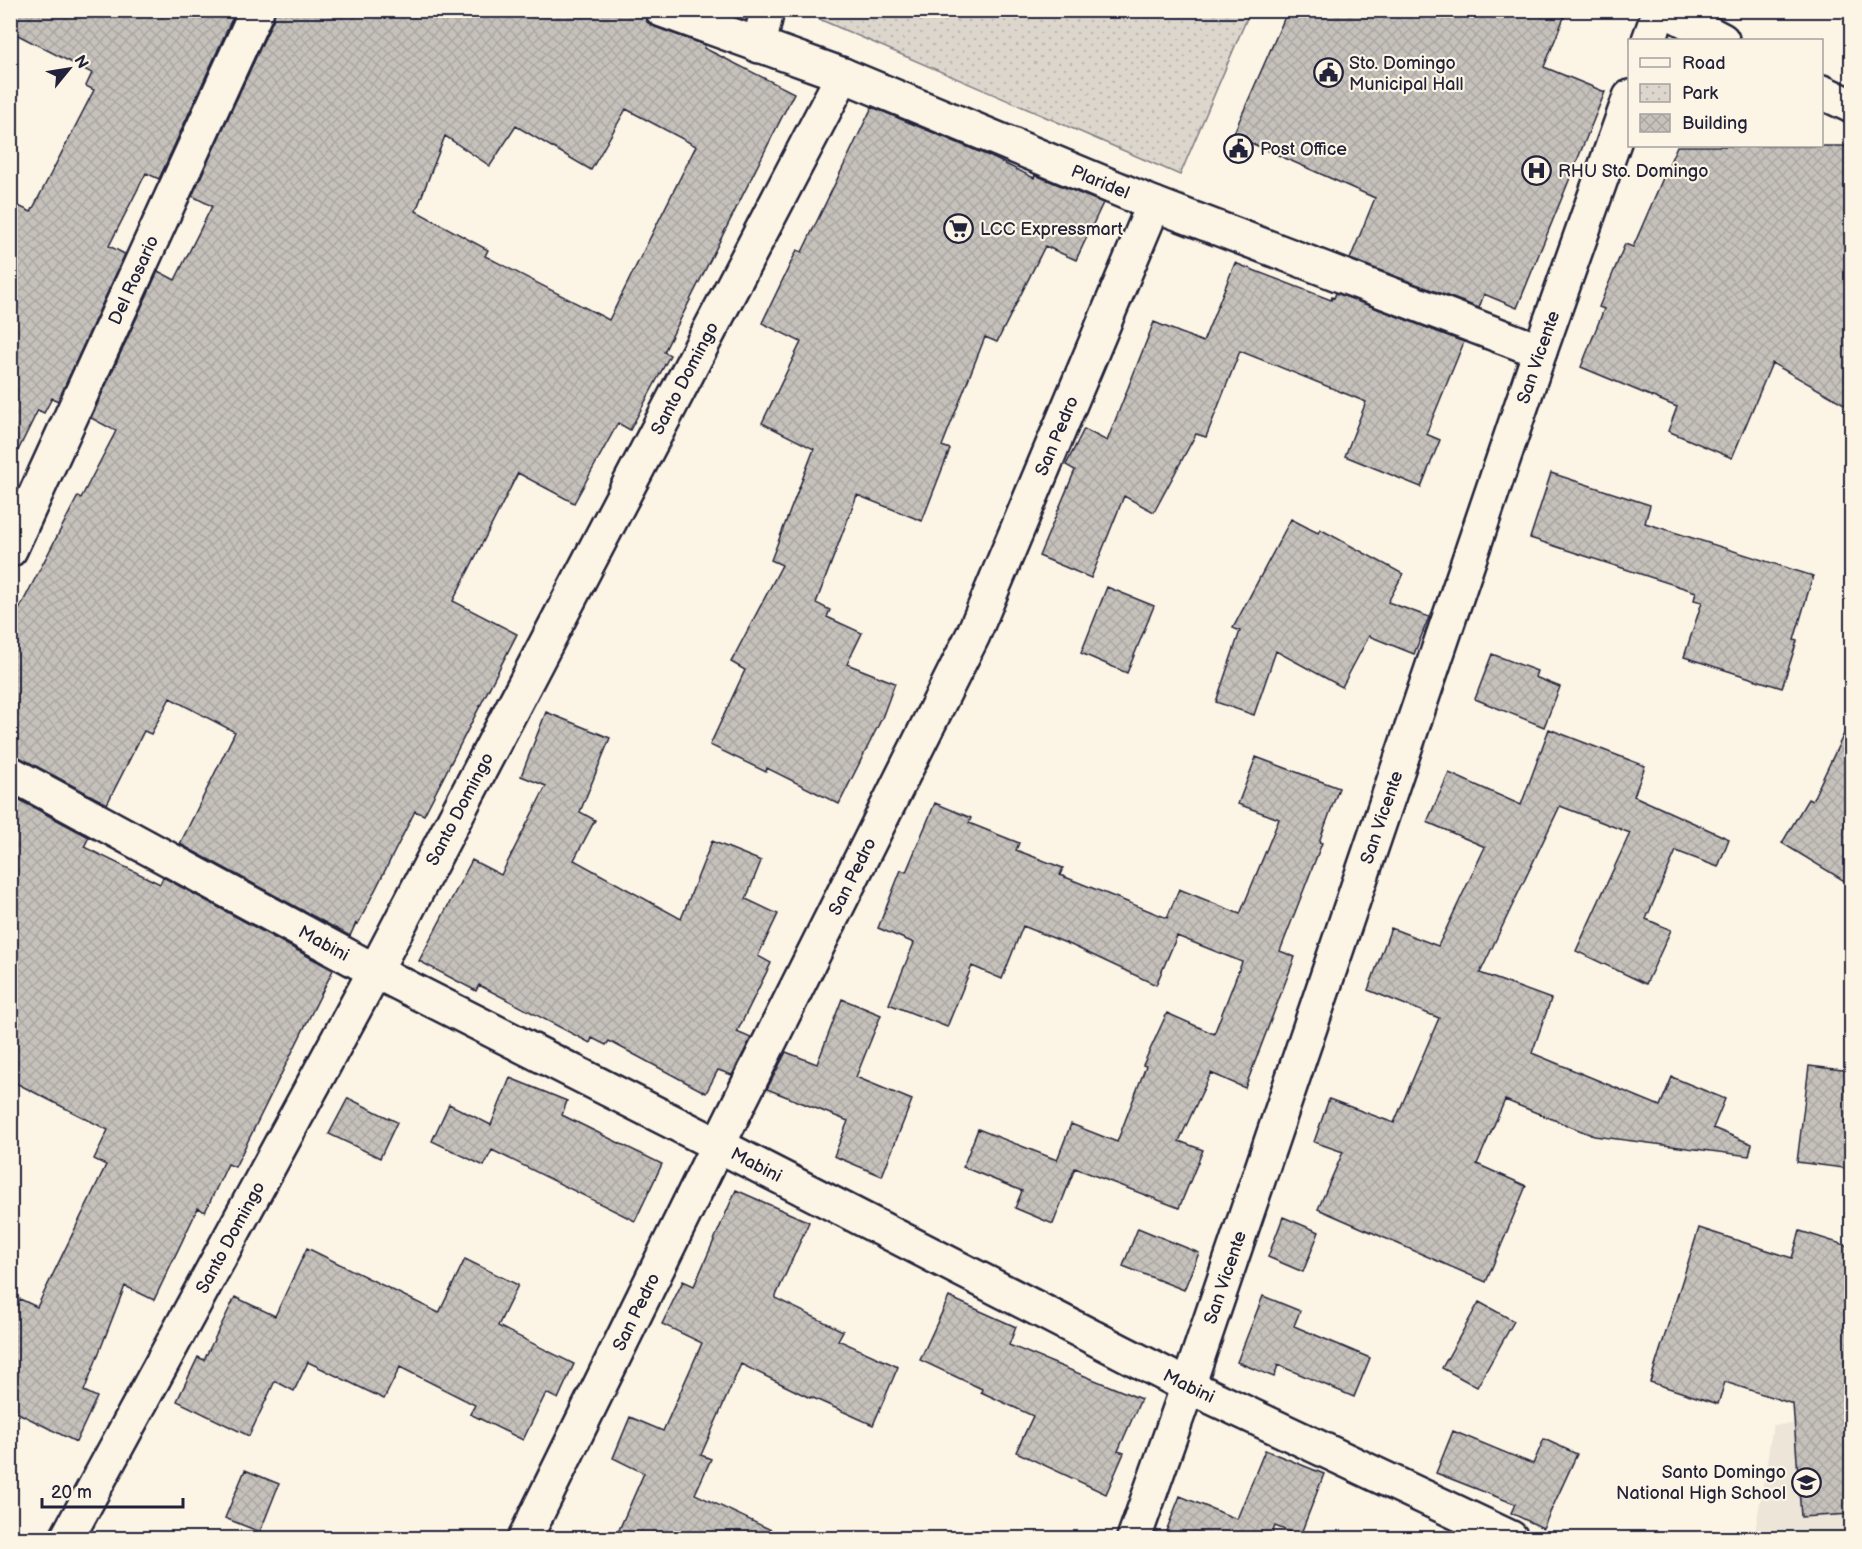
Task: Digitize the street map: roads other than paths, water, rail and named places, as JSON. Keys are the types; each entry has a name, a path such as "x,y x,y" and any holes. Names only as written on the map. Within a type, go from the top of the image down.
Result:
{"street":[{"name":"Del Rosario","path":"10,550 257,10"},
{"name":"Plaridel","path":"662,10 843,75 1154,204 1540,351"},
{"path":"759,46 767,10"},
{"path":"1649,39 1660,10"},
{"path":"1665,10 1720,39"},
{"name":"Santo Domingo","path":"67,1539 375,971 843,75"},
{"path":"1823,93 1851,106"},
{"name":"San Vicente","path":"1134,1539 1628,100"},
{"name":"San Pedro","path":"525,1539 718,1144 973,635 1154,204"},
{"name":"Mabini","path":"10,772 375,971 718,1144 1188,1386 1511,1539"}],"place":[{"name":"Sto. Domingo Municipal Hall","path":"1328,73"},
{"name":"Post Office","path":"1239,149"},
{"name":"RHU Sto. Domingo","path":"1537,171"},
{"name":"LCC Expressmart","path":"959,229"},
{"name":"Santo Domingo National High School","path":"1807,1482"}]}
